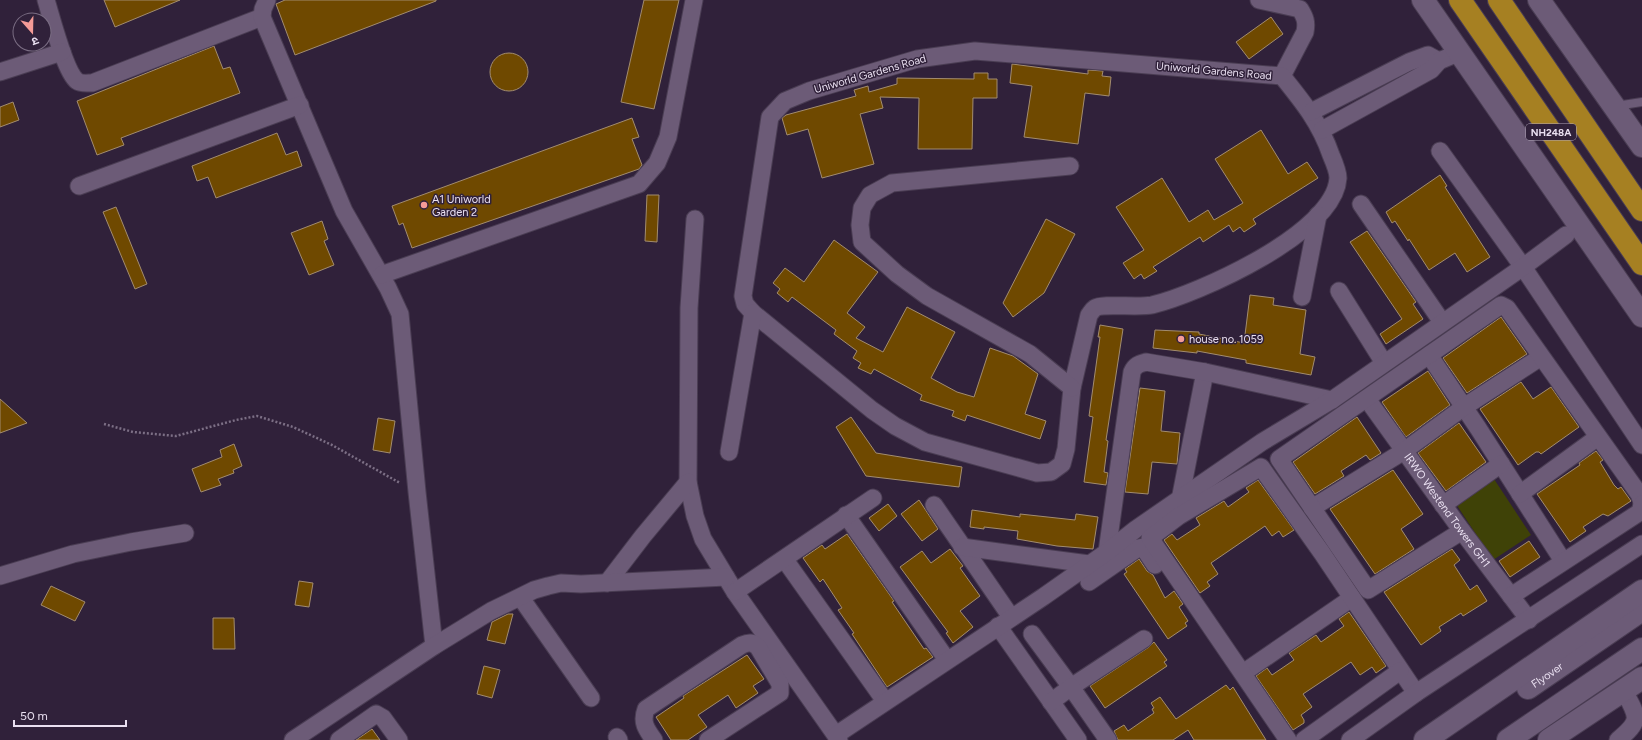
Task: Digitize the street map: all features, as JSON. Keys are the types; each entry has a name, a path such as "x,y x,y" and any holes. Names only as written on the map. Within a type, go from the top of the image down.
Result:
{"highway":[{"name":"NH248A","path":"1460,0 1642,264"},
{"name":"NH248A","path":"1499,0 1642,210"}],"main road":[{"path":"1423,0 1449,57 1522,140 1642,316"},
{"path":"1539,0 1616,107 1642,146"},
{"path":"1425,740 1642,591"},
{"name":"Flyover","path":"1451,740 1642,610"},
{"path":"1508,740 1642,649"},
{"path":"1549,740 1642,678"}],"street":[{"path":"46,0 62,52 77,81 82,83 92,83 262,17"},
{"path":"267,0 263,9 262,17 344,211 395,300 400,314 416,492 434,646"},
{"path":"381,275 639,184 657,164 668,137 694,0"},
{"path":"1259,0 1300,9 1305,16 1307,24 1305,32 1282,76"},
{"name":"Uniworld Gardens Road","path":"975,51 1282,76 1311,112 1322,130 1336,168 1338,178 1329,204 1318,216 1291,239 1249,266 1176,298 1140,307 1105,306 1094,309 1089,315 1072,388 1066,449 1062,464 1051,472 1037,473 925,442 895,426 872,410 753,313 745,304 743,291 770,117 785,101 809,91 917,59 975,51"},
{"path":"0,72 62,52"},
{"path":"1311,112 1409,62 1428,56 1449,57"},
{"path":"1322,130 1431,70 1449,57"},
{"path":"79,186 300,105"},
{"path":"1440,151 1523,267 1642,445"},
{"path":"1070,166 892,183 870,195 862,208 860,225 862,242 896,274 927,296 1030,354 1072,388"},
{"path":"1361,204 1442,322"},
{"path":"1302,297 1318,216"},
{"path":"695,219 689,308 688,482 695,516 703,539 726,577 837,738 885,701 1107,552 1136,529 1262,442 1332,400 1523,267 1566,235"},
{"path":"1339,291 1384,363"},
{"path":"1462,531 1368,590 1279,459 1501,305 1507,308 1639,494 1642,503 1640,512 1511,596"},
{"path":"729,452 753,313"},
{"path":"1429,355 1563,561"},
{"path":"1312,508 1404,452 1464,407 1541,356"},
{"path":"1107,552 1132,372 1134,367 1146,362 1205,372 1332,400"},
{"path":"1180,500 1205,372"},
{"name":"IRWO Westend Towers GH1","path":"1367,399 1404,452 1529,620"},
{"path":"1520,494 1598,437"},
{"path":"1443,505 1501,464"},
{"path":"1288,740 1150,538 1180,516 1260,467 1322,553 1416,693"},
{"path":"607,583 643,536 688,482"},
{"path":"736,592 785,560 846,515 873,498"},
{"path":"934,505 962,547 1051,702 1078,740"},
{"path":"846,515 947,660"},
{"path":"0,576 73,554 185,533"},
{"path":"1350,740 1416,693 1529,620 1642,544"},
{"path":"962,547 1089,564"},
{"path":"1089,582 1138,548 1143,547 1276,740"},
{"path":"785,560 885,701"},
{"path":"293,740 434,646 491,612 521,598 534,590 561,584 726,577"},
{"path":"521,598 591,698"},
{"path":"1243,673 1352,598"},
{"path":"1032,634 1108,740"},
{"path":"1051,702 1071,687 1144,639"},
{"path":"654,740 644,727 643,717 646,709 742,645 749,642 754,643 758,647 780,684 780,693 708,740"},
{"path":"1304,740 1400,671"},
{"path":"1618,740 1639,723 1636,713 1624,691"},
{"path":"339,740 376,714 383,718 399,740"}],"lane":[{"path":"1616,107 1642,102"}],"path":[{"path":"104,424 133,432 176,436 257,416 293,427 332,445 416,492"}],"shaded area":[{"path":"1494,479 1531,535 1493,560 1456,504"}],"building":[{"path":"104,0 180,0 115,27"},
{"path":"285,0 436,1 295,55 276,4"},
{"path":"644,0 679,0 654,109 621,102"},
{"path":"1271,17 1283,34 1249,59 1236,42"},
{"path":"214,46 223,69 230,67 240,93 121,138 124,145 97,155 77,101"},
{"path":"509,53 522,59 528,72 522,85 509,91 496,85 490,72 496,59"},
{"path":"1012,64 1088,74 1088,70 1103,71 1102,76 1111,77 1109,96 1085,93 1078,144 1024,137 1032,86 1010,83"},
{"path":"974,73 988,73 988,79 997,79 997,98 973,98 972,149 918,149 919,98 880,97 883,108 860,114 874,164 822,178 808,129 787,135 782,118 786,115 856,96 854,90 868,86 869,92 897,84 897,78 974,79"},
{"path":"13,102 19,120 0,127 0,107"},
{"path":"632,118 639,137 632,139 642,165 639,169 412,248 403,223 399,225 392,206"},
{"path":"1261,130 1288,174 1307,162 1318,178 1253,219 1256,224 1244,232 1240,227 1233,232 1229,225 1203,242 1200,237 1153,267 1157,271 1144,279 1141,274 1134,279 1123,263 1144,250 1116,207 1162,178 1189,222 1208,210 1214,220 1243,203 1215,159"},
{"path":"277,133 286,155 297,151 302,166 216,198 208,177 197,181 192,166"},
{"path":"1440,175 1447,186 1445,187 1490,257 1467,272 1455,253 1429,270 1409,239 1408,241 1395,221 1392,223 1386,212"},
{"path":"647,195 659,195 657,242 645,241"},
{"path":"116,207 147,284 135,289 103,212"},
{"path":"1046,219 1075,234 1044,293 1013,317 1003,303"},
{"path":"322,221 328,239 324,241 334,265 309,275 291,233"},
{"path":"1367,231 1416,302 1413,304 1423,319 1386,344 1380,334 1402,319 1350,242"},
{"path":"834,240 878,272 847,313 865,327 856,338 883,352 907,307 955,332 931,378 957,392 974,397 990,348 1013,356 1038,374 1025,414 1046,421 1040,439 967,415 965,421 952,416 954,411 920,400 922,395 874,369 871,374 858,368 861,363 853,358 857,351 834,334 836,330 792,297 788,302 777,293 780,289 773,283 785,268 804,282"},
{"path":"1250,295 1274,298 1273,305 1306,310 1300,354 1315,357 1311,375 1246,363 1246,360 1197,351 1197,353 1153,348 1155,330 1199,332 1199,334 1244,343"},
{"path":"1501,317 1527,354 1467,393 1443,358"},
{"path":"1100,325 1123,329 1106,440 1108,441 1104,472 1108,473 1106,485 1084,482 1093,417 1089,416 1100,337 1098,337"},
{"path":"1428,371 1450,405 1406,437 1382,402"},
{"path":"1521,382 1533,399 1551,387 1579,427 1541,454 1536,452 1518,465 1480,409"},
{"path":"1140,388 1165,391 1161,431 1180,433 1177,464 1152,462 1148,494 1125,492"},
{"path":"0,399 27,423 0,433"},
{"path":"851,417 876,453 962,467 959,487 866,476 836,427"},
{"path":"1357,417 1381,453 1370,460 1366,455 1341,471 1344,476 1315,494 1293,462"},
{"path":"378,418 395,421 390,453 373,450"},
{"path":"1459,423 1486,462 1446,491 1418,453"},
{"path":"234,444 242,466 233,470 234,473 218,479 221,485 201,492 192,469 222,457 220,450"},
{"path":"1596,451 1603,460 1600,462 1614,485 1618,489 1621,487 1631,501 1608,516 1603,514 1583,527 1586,531 1570,542 1537,494 1580,465 1579,463"},
{"path":"1393,470 1423,514 1401,529 1414,549 1375,574 1330,509"},
{"path":"1258,480 1294,530 1283,537 1279,531 1272,536 1265,526 1211,563 1218,574 1207,582 1210,586 1200,593 1164,540 1172,534 1177,540 1200,525 1196,518 1224,501 1228,507 1249,492 1246,488"},
{"path":"919,500 938,529 922,541 901,514"},
{"path":"888,504 897,516 879,531 869,518"},
{"path":"972,510 1020,517 1020,514 1075,520 1076,514 1098,517 1093,549 1057,546 1017,539 1018,531 970,527"},
{"path":"847,534 894,601 892,602 924,649 926,648 933,657 887,687 838,610 842,608 823,579 820,582 803,558 822,545 825,549"},
{"path":"1529,541 1540,557 1510,577 1499,561"},
{"path":"950,549 963,566 960,568 980,596 960,611 973,627 953,643 946,633 948,632 900,567 922,551 931,563"},
{"path":"1452,549 1460,560 1454,565 1470,590 1477,585 1487,601 1463,616 1461,613 1439,627 1441,631 1421,645 1384,592"},
{"path":"1139,559 1147,571 1153,575 1165,598 1174,591 1183,604 1179,607 1188,621 1185,623 1187,626 1168,639 1124,574 1127,572 1125,569"},
{"path":"299,581 313,583 309,607 295,605"},
{"path":"51,586 85,602 75,621 41,605"},
{"path":"1349,612 1386,666 1376,673 1372,667 1360,675 1351,662 1303,694 1312,707 1301,715 1304,723 1293,730 1256,676 1267,668 1272,675 1294,660 1289,653 1316,635 1321,642 1344,626 1339,619"},
{"path":"508,614 513,614 505,644 487,640 492,622"},
{"path":"213,618 234,618 235,649 213,649"},
{"path":"1154,642 1167,660 1164,662 1167,666 1105,708 1090,686 1149,647"},
{"path":"747,655 764,679 753,686 758,693 736,708 728,695 698,715 707,727 688,740 671,740 656,717 684,698 683,696"},
{"path":"484,666 500,670 492,698 477,694"},
{"path":"1226,685 1230,690 1233,687 1266,740 1194,740 1188,730 1173,740 1118,740 1114,731 1124,725 1128,731 1154,713 1152,709 1154,708 1151,703 1160,697 1176,719"},
{"path":"372,729 380,740 356,740"}],"place":[{"name":"A1 Uniworld Garden 2","path":"424,205"},
{"name":"house no. 1059","path":"1181,339"}]}
